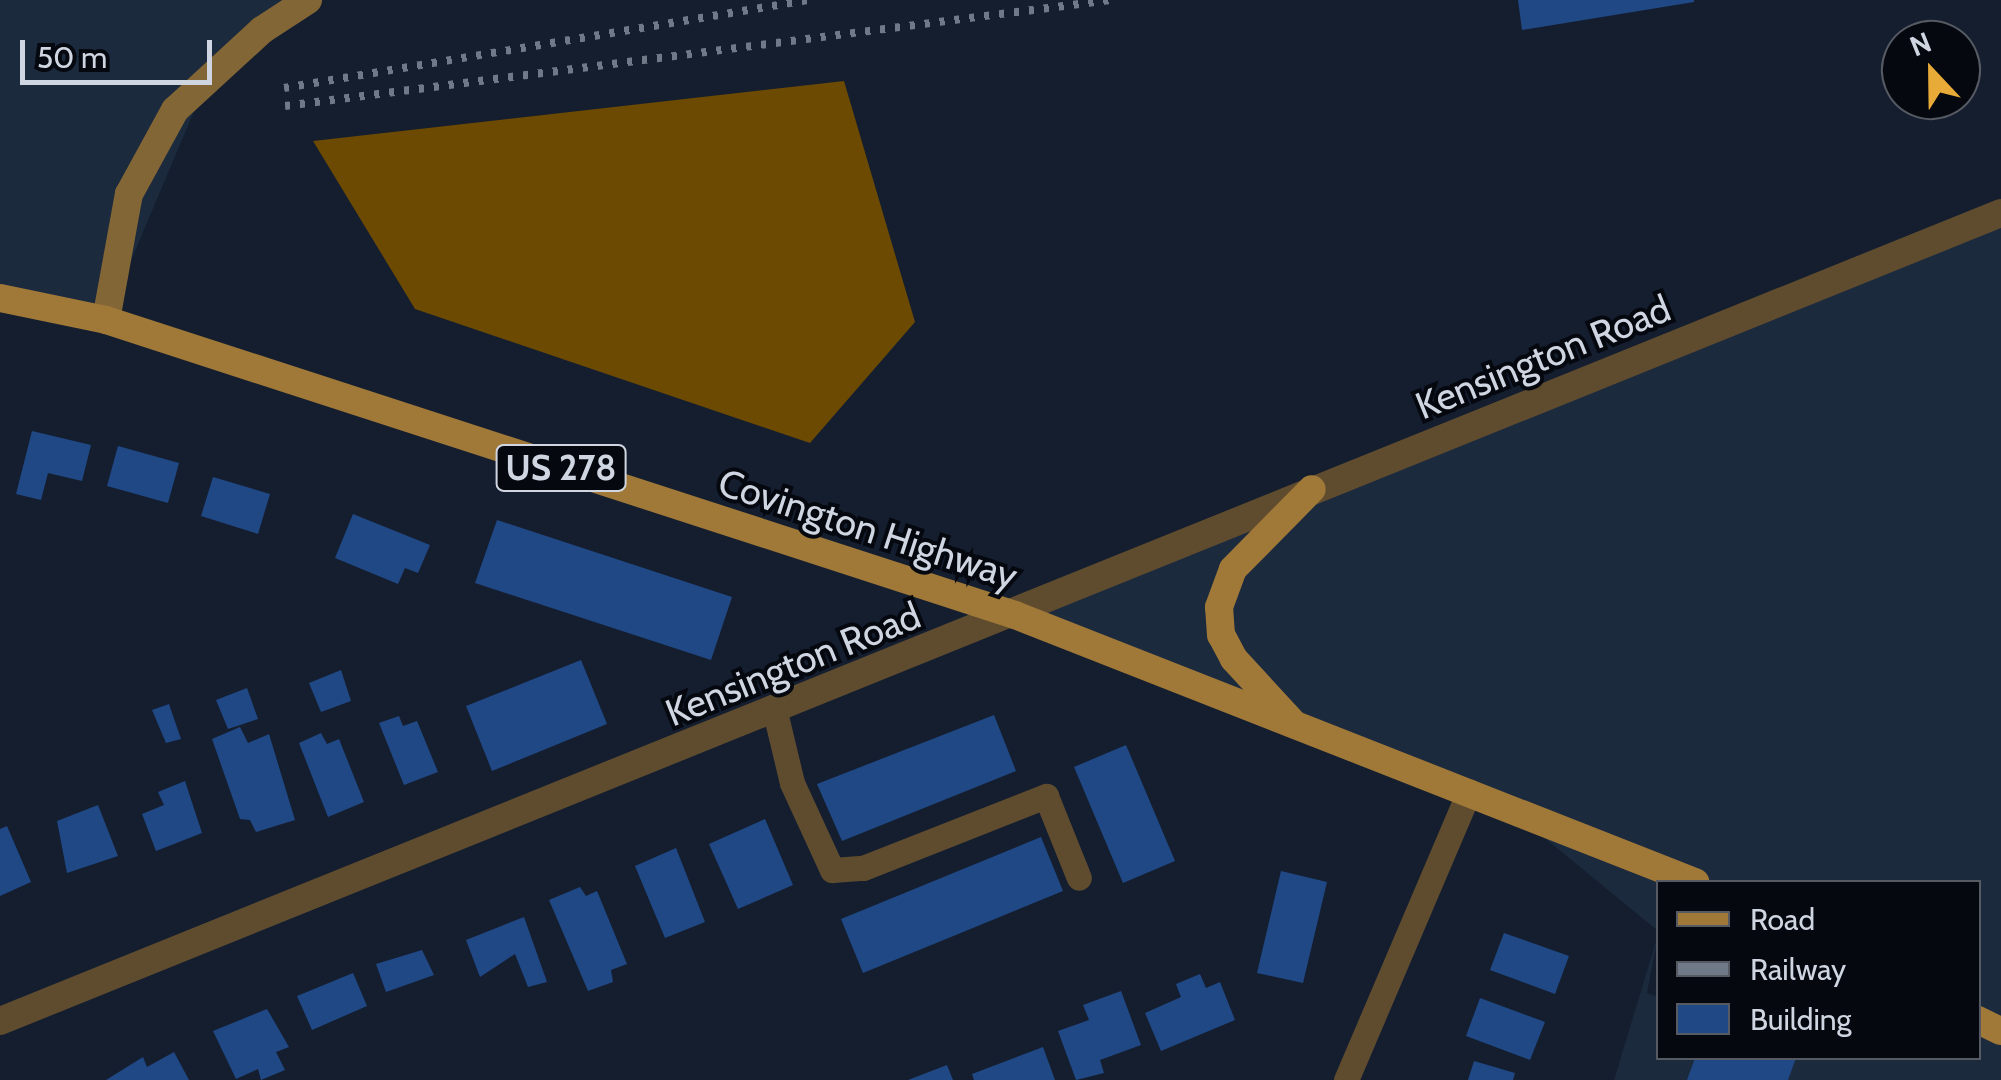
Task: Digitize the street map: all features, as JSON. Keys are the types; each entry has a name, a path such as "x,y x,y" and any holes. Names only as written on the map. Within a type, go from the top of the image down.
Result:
{"main road":[{"path":"106,320 129,194 175,110 262,30 308,0"},
{"name":"Covington Highway","path":"0,298 106,320 1015,616 1690,880"},
{"path":"1300,730 1234,659 1221,635 1219,607 1234,569 1312,488"}],"street":[{"name":"Kensington Road","path":"0,1021 1015,616 1105,571 2001,213"},
{"path":"775,712 792,783 832,870 862,868 1046,796 1079,878"},
{"path":"1344,1079 1469,791"}],"shaded area":[{"path":"0,0 306,0 211,71 106,320 0,309"},
{"path":"844,81 915,322 810,443 415,309 313,141"},
{"path":"2001,200 2001,1080 1614,1080 1656,942 1647,993 1656,996 1656,1060 1981,1060 1981,880 1656,880 1656,929 1474,780 1015,615"}],"building":[{"path":"1518,0 1694,0 1694,2 1522,30"},
{"path":"32,431 91,445 82,481 48,473 41,500 16,494"},
{"path":"118,446 179,463 168,503 107,486"},
{"path":"213,477 270,494 258,534 201,516"},
{"path":"353,514 430,545 418,573 405,568 398,584 335,558"},
{"path":"497,520 732,597 711,660 475,583"},
{"path":"581,660 607,724 492,771 466,706"},
{"path":"341,670 351,701 321,712 309,683"},
{"path":"247,688 258,719 228,729 216,700"},
{"path":"169,704 181,739 166,743 152,710"},
{"path":"994,715 1016,771 842,841 817,784"},
{"path":"399,716 403,726 417,721 438,772 404,785 379,723"},
{"path":"240,727 248,743 269,734 295,820 256,832 250,820 240,819 212,739"},
{"path":"321,733 327,744 339,739 364,802 328,817 299,743"},
{"path":"1126,745 1175,861 1123,883 1074,767"},
{"path":"185,781 202,833 156,851 142,814 164,805 158,792"},
{"path":"98,805 118,856 67,873 57,821"},
{"path":"765,819 793,885 738,909 709,844"},
{"path":"7,826 31,882 0,896 0,829"},
{"path":"1041,837 1063,891 863,973 841,919"},
{"path":"676,848 705,922 665,938 635,866"},
{"path":"1281,871 1327,882 1303,983 1257,973"},
{"path":"580,887 586,896 597,891 627,964 611,970 613,982 588,991 549,900"},
{"path":"524,917 547,982 528,987 515,954 480,977 466,940"},
{"path":"1504,933 1569,956 1555,994 1490,970"},
{"path":"422,950 434,975 386,992 376,964"},
{"path":"353,973 367,1006 312,1030 297,996"},
{"path":"1200,974 1206,988 1220,982 1235,1020 1161,1051 1145,1013 1181,997 1176,984"},
{"path":"1121,991 1141,1045 1100,1060 1104,1073 1076,1080 1058,1031 1089,1020 1083,1005"},
{"path":"1480,998 1545,1022 1530,1060 1466,1036"},
{"path":"267,1009 289,1047 276,1052 285,1070 261,1080 258,1069 236,1079 213,1031"},
{"path":"1043,1047 1055,1080 974,1080 972,1074"},
{"path":"174,1052 189,1080 106,1080 143,1057 147,1067"},
{"path":"1694,1060 1795,1060 1788,1080 1687,1080"},
{"path":"1474,1061 1515,1073 1513,1080 1468,1080"},
{"path":"947,1065 953,1080 908,1080"}],"railway":[{"path":"284,88 808,0"},
{"path":"285,106 1110,0"}]}
